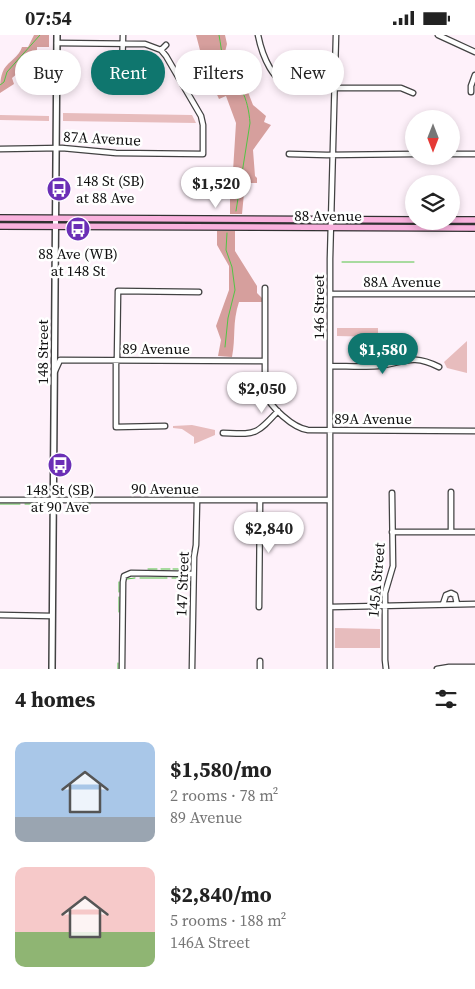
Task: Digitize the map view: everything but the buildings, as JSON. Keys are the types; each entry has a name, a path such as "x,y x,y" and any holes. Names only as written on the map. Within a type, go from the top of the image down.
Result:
{"main road":[{"name":"88 Avenue","path":"0,218 405,220"},
{"path":"460,220 475,220"},
{"name":"88 Avenue","path":"0,226 475,228"}],"street":[{"name":"148 Street","path":"57,35 57,50"},
{"path":"122,50 123,35"},
{"path":"258,35 267,61 272,69"},
{"name":"146 Street","path":"336,35 336,50"},
{"path":"438,35 475,52"},
{"path":"57,43 147,45 161,50 166,45"},
{"name":"87A Avenue","path":"0,149 56,148 126,153 203,154 203,125 201,116 165,55"},
{"path":"470,93 475,75"},
{"path":"344,88 401,88 413,93"},
{"name":"148 Street","path":"52,669 57,95"},
{"name":"146 Street","path":"330,669 330,294 335,95"},
{"path":"289,154 405,154"},
{"path":"460,154 475,154"},
{"name":"89A Avenue","path":"265,288 265,393 270,403 299,428 308,430 475,431"},
{"path":"166,426 116,427 118,291 200,292"},
{"name":"88A Avenue","path":"330,294 474,294"},
{"path":"330,366 379,366 411,359 438,367"},
{"name":"89 Avenue","path":"54,372 60,360 264,361"},
{"path":"223,433 250,434 264,425 278,411"},
{"path":"451,492 451,532"},
{"name":"145A Street","path":"386,669 385,607 386,590 392,566 392,493"},
{"name":"90 Avenue","path":"0,500 330,500"},
{"name":"147 Street","path":"192,669 193,574 197,501"},
{"path":"259,607 260,501"},
{"path":"392,532 475,532"},
{"path":"122,669 122,582 124,576 131,573 193,574"},
{"path":"443,604 446,595 451,593 455,595 457,604"},
{"path":"330,607 475,604"},
{"path":"0,615 52,615"},
{"path":"260,661 260,669"},
{"path":"437,669 475,667"}],"shaded area":[{"path":"34,35 49,35 49,47 37,47 37,50 21,50 22,47 28,47"},
{"path":"196,35 225,35 227,44 226,50 200,50"},
{"path":"15,58 15,76 12,78 14,84 0,93 1,78 8,64"},
{"path":"217,95 249,95 253,105 266,116 264,122 271,125 253,150 257,183 245,183 242,214 230,214 230,183 225,183 233,171 236,123 226,96 219,99"},
{"path":"63,113 192,115 196,123 63,121"},
{"path":"0,115 49,116 49,121 0,120"},
{"path":"217,231 235,231 235,251 257,286 257,293 262,298 262,302 239,302 232,357 218,356 221,340 216,326 229,290 229,266 217,245"},
{"path":"337,328 378,328 378,337 337,336"},
{"path":"467,341 467,373 447,368 444,362"},
{"path":"192,425 215,430 215,435 194,444 194,437 182,429 173,428 173,426"},
{"path":"335,628 380,629 380,648 335,648"}],"waterway":[{"path":"0,85 4,82 7,72 40,35"},
{"path":"219,35 224,59 243,93 250,119 236,211"},
{"path":"225,347 228,318 235,290 232,267 226,250 227,233"},
{"path":"342,262 414,262"},
{"path":"0,504 20,504"},
{"path":"25,504 42,504"},
{"path":"76,504 90,504"},
{"path":"148,569 157,569"},
{"path":"161,569 170,569"},
{"path":"173,569 179,569"},
{"path":"127,579 135,578"},
{"path":"140,578 167,578"},
{"path":"172,578 182,578"},
{"path":"119,582 119,592"},
{"path":"119,597 119,612"},
{"path":"118,663 118,669"}],"place":[{"name":"148 St (SB) at 88 Ave","path":"59,189"},
{"name":"88 Ave (WB) at 148 St","path":"78,229"},
{"name":"148 St (SB) at 90 Ave","path":"60,465"}]}
